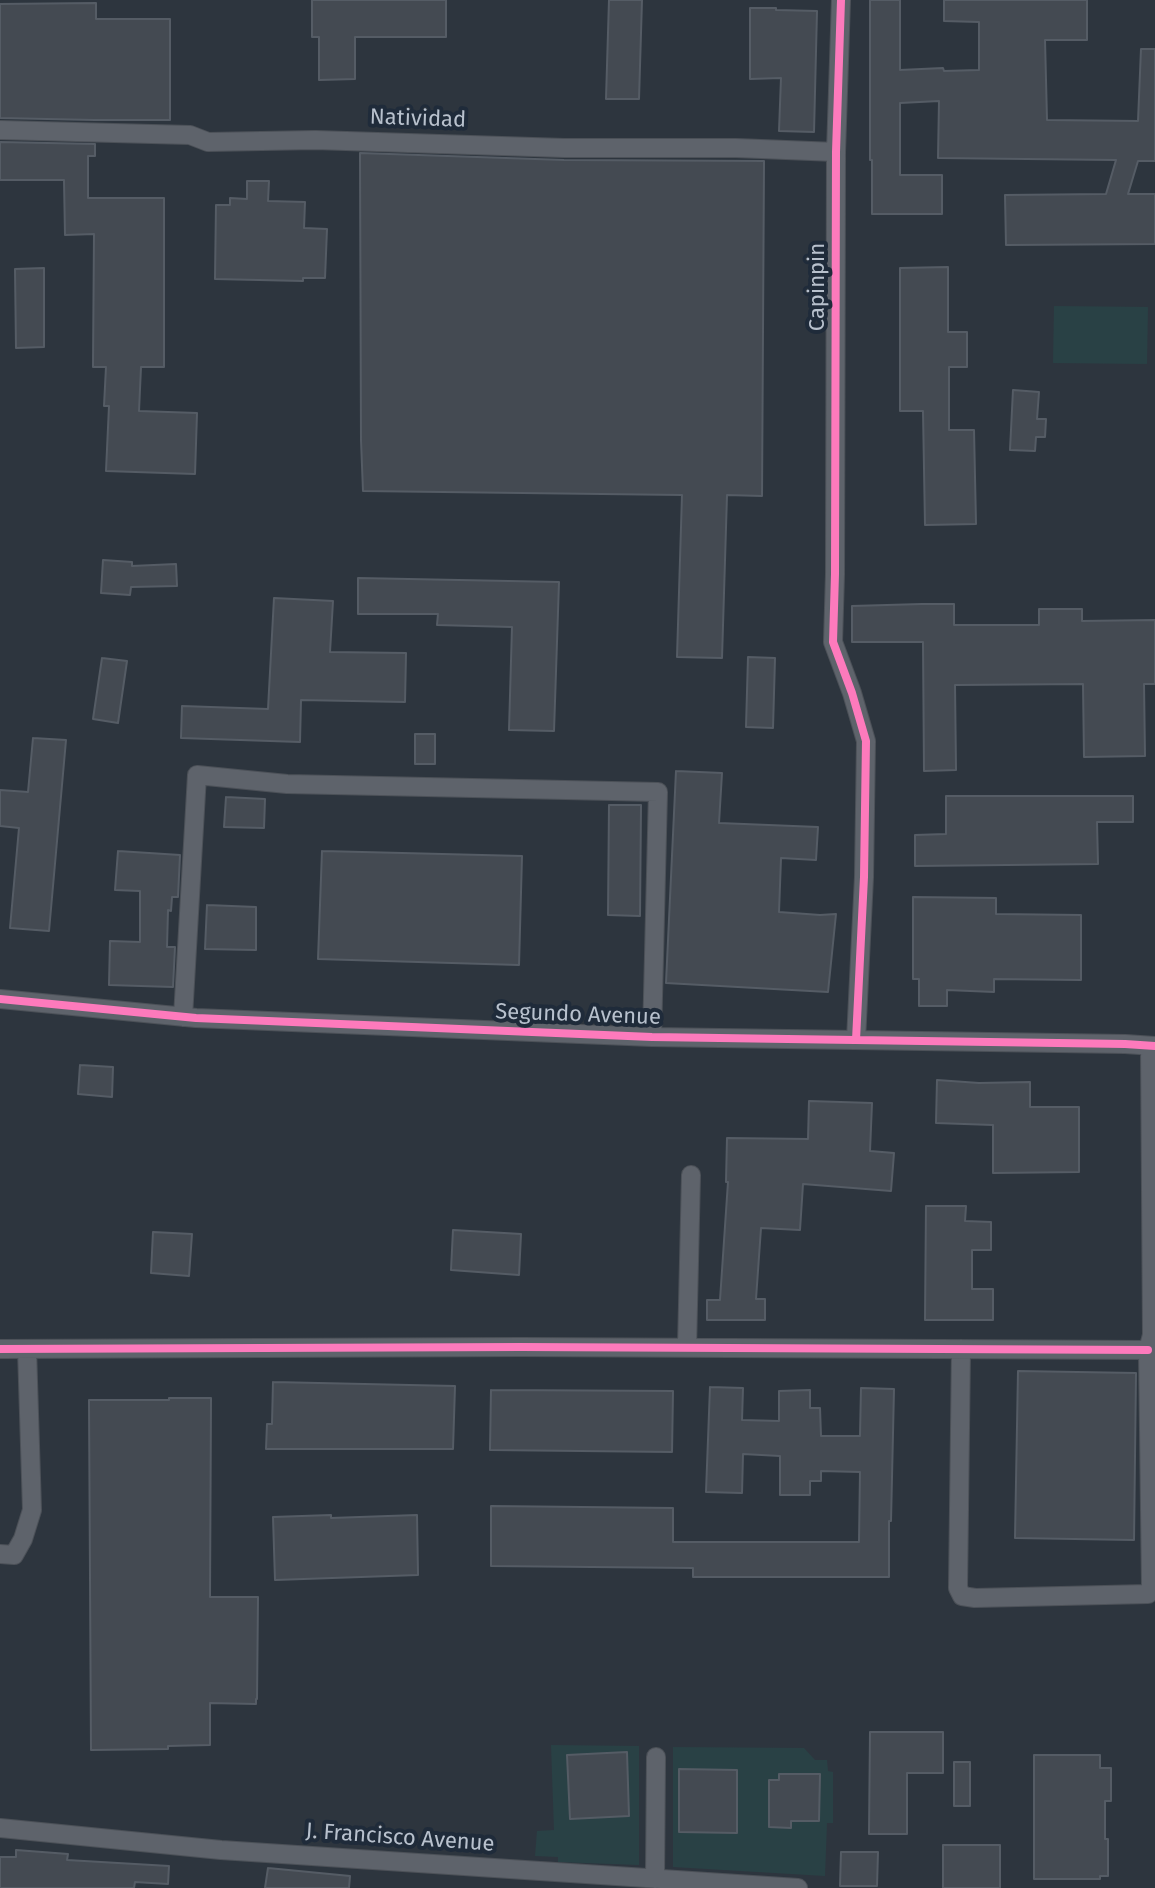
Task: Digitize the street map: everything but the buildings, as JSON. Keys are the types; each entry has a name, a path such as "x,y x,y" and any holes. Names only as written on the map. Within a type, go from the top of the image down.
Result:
{"street":[{"name":"Capinpin","path":"841,0 836,152 833,642 866,741 864,877 856,1040"},
{"name":"Natividad","path":"0,130 190,135 208,142 315,140 836,152"},
{"path":"183,1017 197,775 287,784 658,792 652,1037"},
{"name":"Segundo Avenue","path":"0,999 183,1017 652,1037 1153,1046"},
{"path":"961,1349 958,1588 962,1596 1148,1594 1151,1587 1148,1350 1152,1335 1153,1046"},
{"path":"687,1348 691,1175"},
{"path":"0,1349 521,1347 1148,1350"},
{"path":"0,1554 14,1555 23,1539 32,1510 27,1349"},
{"path":"655,1879 656,1757"},
{"name":"J. Francisco Avenue","path":"0,1828 251,1852 798,1888"}],"green space":[{"path":"1054,306 1148,307 1147,364 1053,363"},
{"path":"551,1745 639,1746 639,1865 558,1862 558,1857 535,1856 537,1831 554,1830"},
{"path":"673,1747 804,1748 815,1760 827,1760 828,1771 833,1772 833,1823 827,1823 825,1876 673,1867"}],"cycle path":[{"path":"841,0 836,152 833,642 866,741 864,877 856,1040"},
{"path":"0,999 196,1018 652,1037 1155,1046"},
{"path":"0,1349 521,1347 1148,1350"}]}
